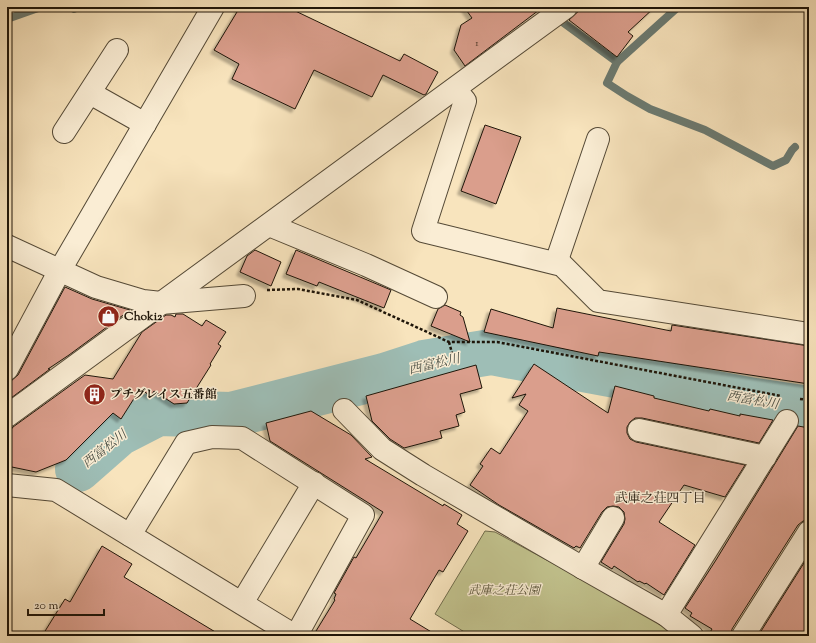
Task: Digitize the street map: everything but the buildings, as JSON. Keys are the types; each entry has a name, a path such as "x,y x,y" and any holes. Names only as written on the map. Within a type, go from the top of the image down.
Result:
{"street":[{"path":"7,369 60,270 213,7"},
{"path":"7,416 559,12"},
{"path":"64,132 117,50"},
{"path":"455,89 466,101 423,231 562,265 598,301 809,334"},
{"path":"90,93 145,124"},
{"path":"556,263 598,139"},
{"path":"268,225 366,265 436,296"},
{"path":"7,246 96,287 143,301 161,303 244,296"},
{"path":"344,410 382,449 423,475 666,615 692,636"},
{"path":"666,615 787,421"},
{"path":"639,430 765,458"},
{"path":"7,485 56,490 296,636 363,515 242,438 212,437 186,443 130,535"},
{"path":"242,603 314,483"},
{"path":"583,568 614,518"},
{"path":"743,636 809,532"}],"path":[{"path":"244,296 253,291 298,288 357,300 449,342 497,342 786,398"},
{"path":"449,342 455,364"},
{"path":"794,399 809,400"}],"green space":[{"name":"武庫之荘公園","path":"485,531 495,532 657,620 676,636 471,636 435,614"}],"waterway":[{"path":"7,19 41,7"},
{"path":"71,7 74,9 78,7"},
{"path":"542,7 617,62 607,83 650,109 705,130 773,166 786,160 795,147"},
{"path":"617,62 678,7"},
{"name":"西富松川","path":"78,469 119,433 158,413 231,415 384,376 424,363 491,352 755,401 809,409"}],"place":[{"name":"Choki2","path":"109,316"},
{"name":"プチグレイス五番館","path":"95,394"}],"district":[{"name":"武庫之荘四丁目","path":"660,497"}]}
